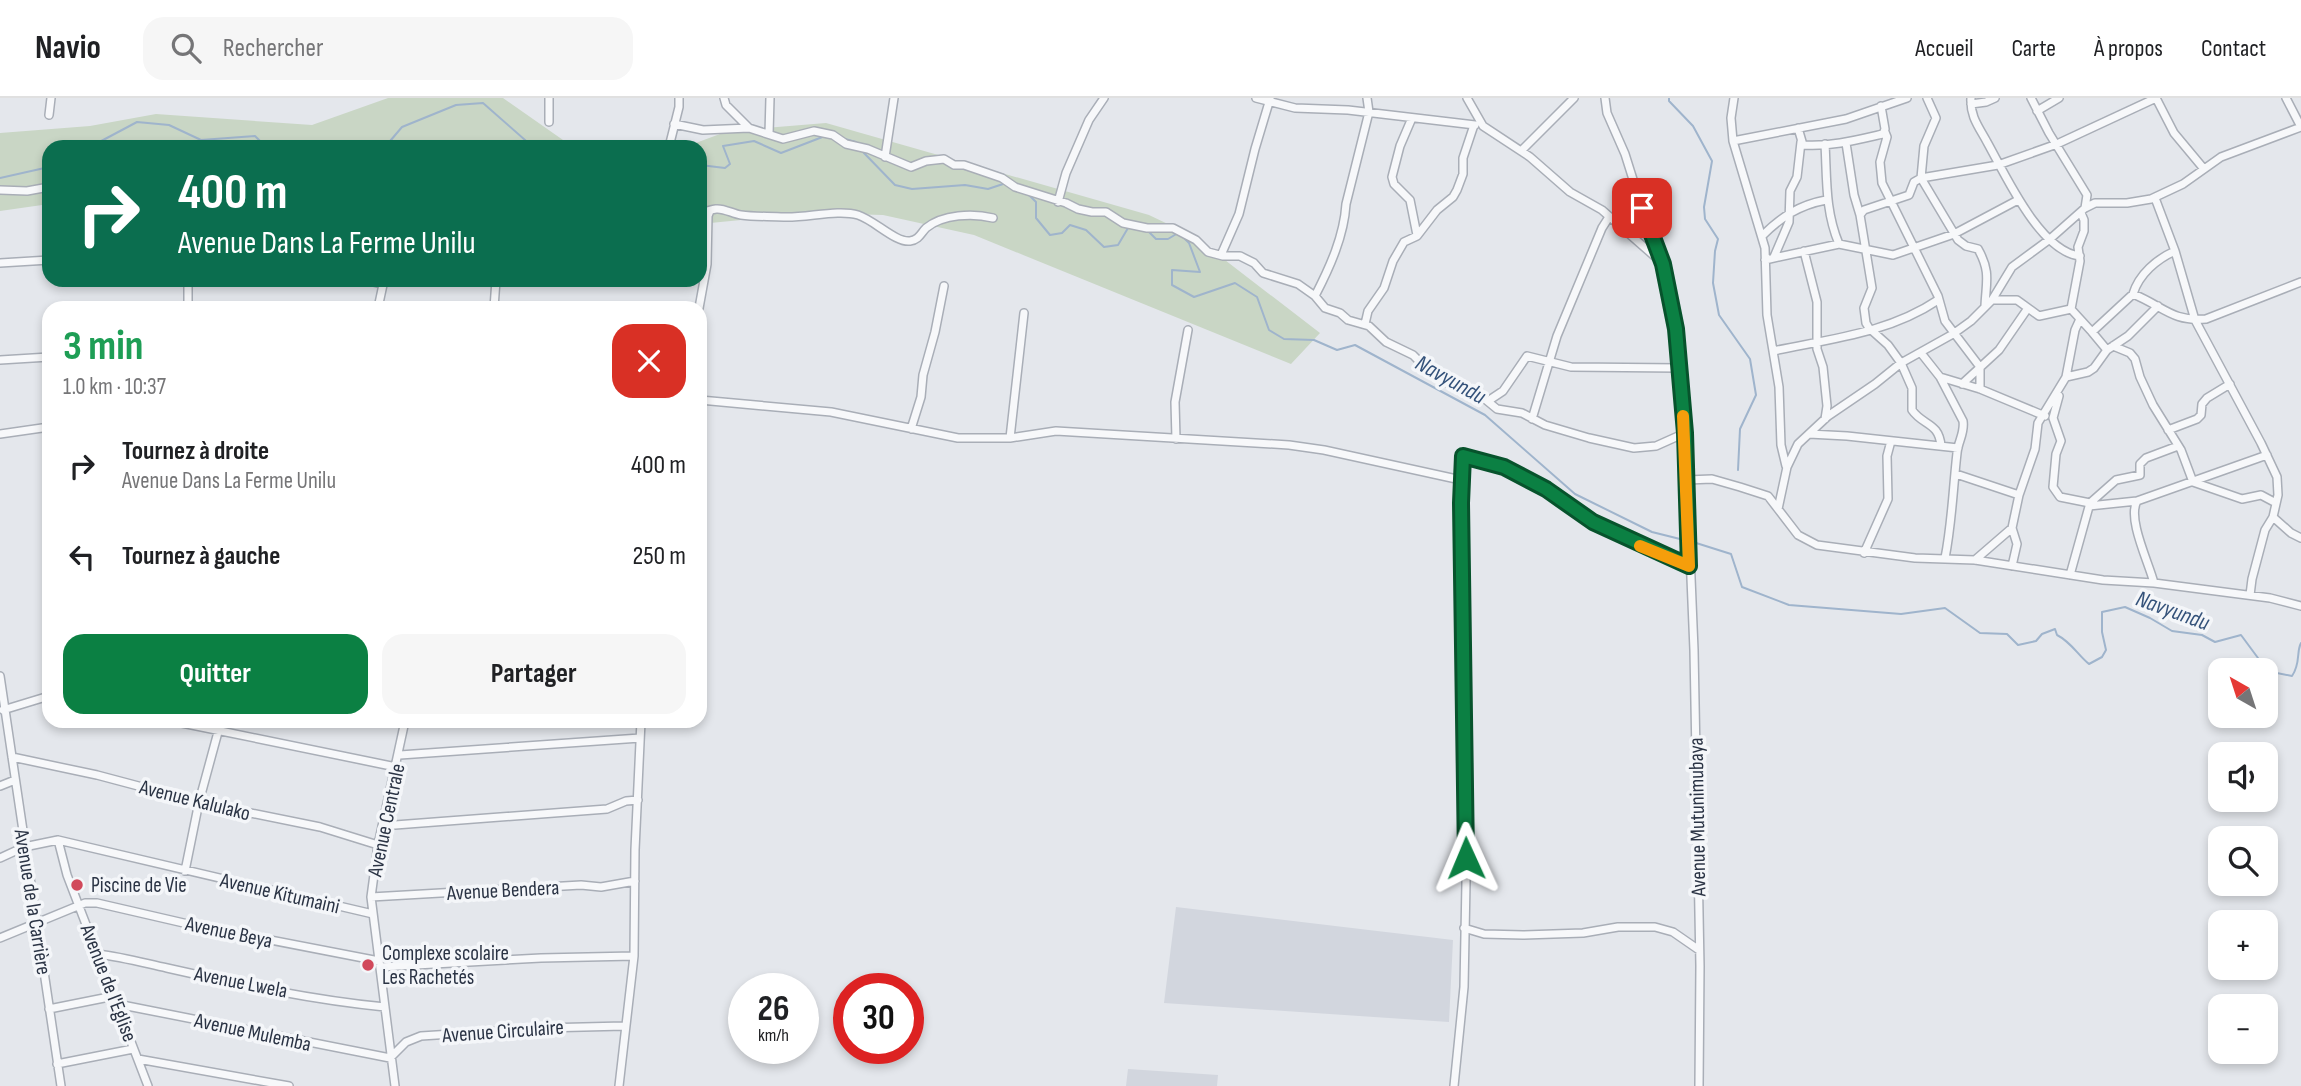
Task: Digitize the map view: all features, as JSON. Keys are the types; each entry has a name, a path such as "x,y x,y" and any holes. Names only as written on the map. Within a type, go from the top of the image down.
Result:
{"street":[{"path":"48,115 51,98"},
{"path":"550,98 550,121"},
{"path":"671,140 679,98"},
{"path":"724,98 726,105 749,128"},
{"path":"769,134 770,98"},
{"path":"884,157 894,98"},
{"path":"1058,202 1061,185 1082,135 1092,114 1104,98"},
{"path":"1256,98 1294,108 1369,112 1483,126"},
{"path":"1315,296 1329,268 1345,221 1348,194 1369,112 1367,98"},
{"path":"1467,98 1483,126 1521,151 1570,192 1609,217 1663,264"},
{"path":"1521,151 1574,98"},
{"name":"Avenue Mutunimubaya","path":"1605,98 1607,113 1625,154 1663,264 1676,329 1685,433 1694,650 1699,1086"},
{"path":"1734,98 1731,118 1733,141 1762,236 1767,315 1779,387 1781,445 1787,467"},
{"path":"1733,141 1846,119 1907,98"},
{"path":"1927,98 1936,118 1924,146 1921,178 1954,234 1962,244 1978,249 1987,266 1985,307"},
{"path":"1995,98 1986,102 1971,101 1974,122 2018,200 2050,239 2067,253 2080,256"},
{"path":"2031,98 2087,195 2071,309"},
{"path":"2037,111 2059,98"},
{"path":"1860,215 1864,210 1909,195 1914,183 1921,178 1998,165 2057,144 2156,98 2174,133 2204,169"},
{"path":"1778,509 1790,457 1798,444 1825,419 1901,363 1953,334 1992,300 2012,267 2095,202 2127,203 2155,198 2183,184 2221,157 2301,127 2286,98"},
{"path":"1221,255 1239,214 1270,100"},
{"path":"1881,106 1887,138 1880,162 1882,183 1914,247 1945,321 1980,367 1980,389"},
{"path":"1412,118 1400,146 1392,177 1394,184 1410,200 1417,236"},
{"path":"674,124 703,130 749,128 783,139 814,131 832,135 846,144 868,149 911,167 944,159 1002,178 1012,186 1058,202 1092,212 1106,212 1128,224 1147,228 1173,228 1196,240 1208,252 1240,256 1254,263 1263,273 1292,281 1315,296 1325,308 1340,313 1348,320 1366,324 1390,345 1413,355 1428,370 1452,386 1471,391 1497,409 1516,411 1545,425 1589,438 1634,447 1656,446 1685,433"},
{"path":"1366,324 1368,311 1384,288 1404,242 1417,236 1457,190 1463,174 1463,158 1474,125"},
{"path":"1774,257 1787,229 1790,191 1797,177 1801,142 1798,128"},
{"path":"1801,142 1803,145 1846,143 1885,132"},
{"path":"1846,143 1872,288 1864,308 1866,323 1901,363 1912,388 1912,410 1932,425 1940,435 1941,446"},
{"path":"1825,144 1828,187 1826,200 1830,224 1839,244"},
{"path":"0,190 27,191 42,188"},
{"path":"2084,188 2107,201"},
{"path":"2155,198 2175,251 2195,320 2277,477 2279,488 2273,517 2265,530 2250,595"},
{"path":"1762,236 1805,204 1826,200"},
{"path":"1765,260 1839,244 1893,255 1954,234 2018,200"},
{"path":"707,211 719,209 740,215 785,217 852,214 870,220 899,239 908,241 916,239 929,226 954,216 976,215 993,218"},
{"path":"707,264 710,211"},
{"path":"1532,419 1548,361 1569,304 1609,217"},
{"path":"1804,251 1817,302 1817,349 1823,367 1827,406 1825,419"},
{"path":"2092,332 2133,294 2135,287 2151,266 2175,251"},
{"path":"0,263 42,260"},
{"path":"2133,294 2181,320 2195,320 2206,319 2301,282"},
{"path":"911,429 919,405 923,375 944,286"},
{"path":"1773,351 1872,331 1938,300"},
{"path":"1992,300 2017,300 2039,316 2071,309"},
{"path":"2066,377 2094,368 2110,348 2128,336 2158,306"},
{"path":"1962,384 1999,349 2028,308"},
{"path":"2071,309 2110,348 2130,353 2135,359 2153,405 2178,446 2193,482 2242,499 2261,495 2276,503"},
{"path":"1010,438 1024,313"},
{"path":"2012,566 2017,544 2012,528 2019,495 2033,457 2042,415 2066,377 2080,318"},
{"path":"1176,439 1175,402 1188,330"},
{"path":"1921,353 1940,377 1963,421 1964,429 1958,448 1945,558"},
{"path":"1488,401 1503,391 1527,356 1571,367 1679,368"},
{"path":"0,360 42,357"},
{"path":"1940,377 1980,389 2053,418"},
{"path":"2168,430 2197,419 2207,398 2230,384"},
{"path":"2061,387 2053,418 2061,441 2056,454 2053,487 2060,497 2090,505 2137,501 2267,455"},
{"path":"707,401 831,412 958,438 1010,438 1056,431 1242,442 1324,450 1461,480"},
{"path":"0,434 42,428"},
{"path":"1809,435 1847,436 1958,448"},
{"path":"1864,553 1888,499 1887,456 1891,442"},
{"path":"2070,575 2090,505 2116,480 2140,475 2140,464 2146,458 2178,446"},
{"path":"1454,1086 1464,987 1466,882 1461,480 1463,456 1504,467 1546,489 1593,522 1689,566"},
{"path":"1956,474 2019,495"},
{"path":"1687,480 1721,481 1768,496 1798,536 1809,543 1864,553 1975,560 2070,575 2270,597 2300,605"},
{"path":"1768,496 1782,485"},
{"path":"2137,501 2134,511 2136,525 2154,583"},
{"path":"2273,517 2301,538"},
{"path":"1975,560 2012,528"},
{"name":"Avenue de la Carrière","path":"0,676 2,710 12,757 61,1086"},
{"path":"2,710 42,698"},
{"path":"205,728 396,767"},
{"path":"185,871 199,802 220,728"},
{"name":"Avenue Centrale","path":"394,1086 371,897 378,845 404,728"},
{"path":"619,1086 634,956 641,728"},
{"path":"400,755 640,738"},
{"name":"Avenue Kalulako","path":"12,757 97,775 199,802 320,827 378,845"},
{"path":"0,786 15,780"},
{"path":"382,826 607,809 626,801 638,800"},
{"name":"Avenue Kitumaini","path":"0,858 24,847 58,840 373,914"},
{"name":"Avenue de l'Eglise","path":"58,840 67,875 148,1086"},
{"name":"Avenue Bendera","path":"371,897 581,885 593,888 635,881"},
{"name":"Avenue Beya","path":"80,906 97,903 380,964 634,956"},
{"path":"0,938 80,906"},
{"path":"1464,928 1484,934 1523,935 1575,934 1618,928 1656,927 1673,933 1699,950"},
{"name":"Avenue Lwela","path":"98,954 348,1004 385,1007"},
{"path":"49,1009 114,996"},
{"name":"Avenue Mulemba","path":"117,1004 390,1058"},
{"name":"Avenue Circulaire","path":"390,1058 406,1042 421,1036 624,1026"},
{"path":"57,1064 133,1049"},
{"path":"138,1059 250,1083 289,1086"}],"shaded area":[{"path":"1176,907 1453,940 1449,1022 1164,1003"},
{"path":"1128,1069 1218,1075 1217,1086 1126,1086"}],"green space":[{"path":"388,98 503,98 563,140 42,140 42,205 0,211 0,133 90,126 156,114 312,125"},
{"path":"826,123 1149,215 1195,237 1320,333 1291,364 974,235 883,215 811,213 707,223 707,140 704,140 728,131"}],"waterway":[{"path":"1669,98 1693,126 1712,161 1704,207 1705,219 1718,239 1713,283 1719,315 1750,359 1756,395 1740,429 1738,470"},
{"name":"Navyundu","path":"391,140 402,127 456,105 483,103 525,140"},
{"name":"Navyundu","path":"103,140 137,122 169,125 201,140"},
{"name":"Navyundu","path":"201,140 255,136 259,140"},
{"name":"Navyundu","path":"707,166 725,168 730,164 723,146 754,141 781,153 825,136"},
{"name":"Navyundu","path":"845,139 856,142"},
{"name":"Navyundu","path":"863,152 895,185 912,189 965,185 988,189 1006,183"},
{"name":"Navyundu","path":"0,178 42,169"},
{"name":"Navyundu","path":"1028,194 1036,202 1036,218 1050,235 1062,233 1070,225 1086,230 1104,247 1118,245 1128,228"},
{"name":"Navyundu","path":"1147,230 1156,239 1168,239 1178,233"},
{"name":"Navyundu","path":"1182,236 1189,243 1200,272 1172,270 1172,285 1194,297 1235,283 1257,297 1269,330 1284,339 1314,340 1337,350 1355,345 1485,415 1575,494 1652,532 1688,541"},
{"name":"Navyundu","path":"1693,542 1731,554 1742,587 1789,605 1901,614 1945,608 1980,633 2007,634 2018,645 2036,641 2042,634 2055,629 2057,635 2089,664 2102,657 2106,650 2102,612 2125,607 2172,631 2202,635 2215,642 2241,635 2258,658"},
{"name":"Navyundu","path":"2278,673 2292,676 2297,667 2301,643"}],"slow traffic":[{"path":"1640,546 1689,566 1683,416"}],"place":[{"name":"Piscine de Vie","path":"77,885"},
{"name":"Complexe scolaire Les Rachetés","path":"368,965"}],"route":[{"path":"1466,858 1461,503 1463,456 1504,467 1546,489 1593,522 1689,566 1685,433 1676,329 1663,264 1642,208"}]}
